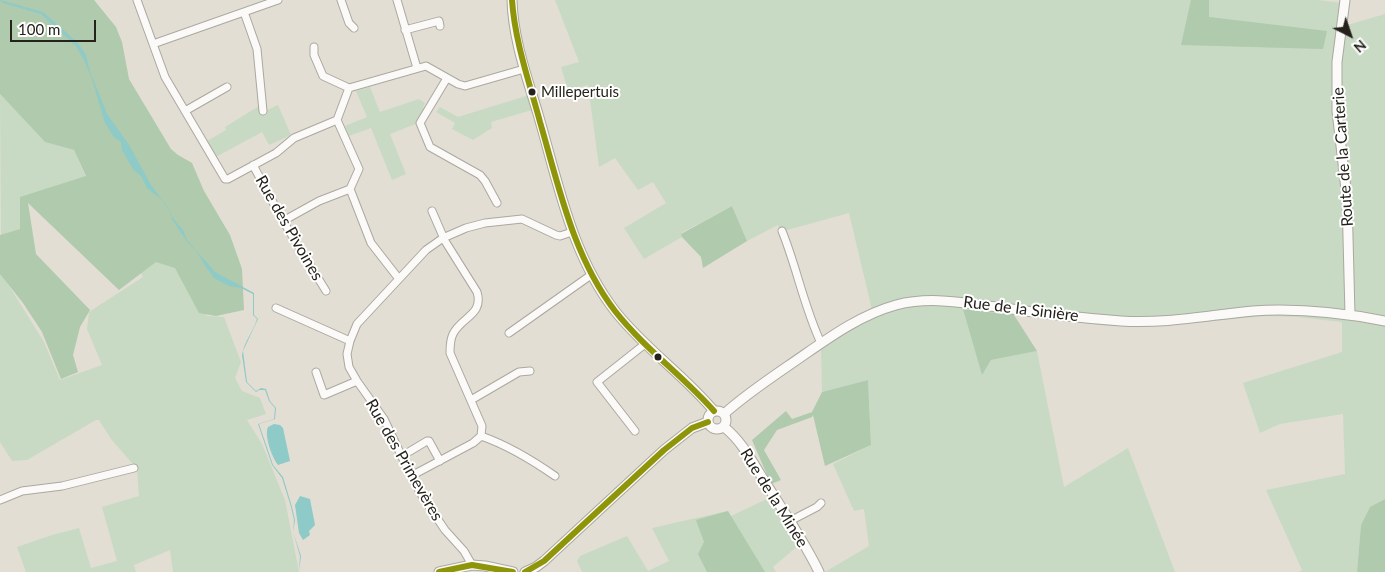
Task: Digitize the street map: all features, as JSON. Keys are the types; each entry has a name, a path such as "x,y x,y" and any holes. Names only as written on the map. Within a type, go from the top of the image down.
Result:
{"street":[{"path":"137,0 165,77 225,179 276,153 294,138 337,120"},
{"path":"153,44 278,0"},
{"path":"341,0 348,23 354,28"},
{"path":"397,0 418,68"},
{"path":"512,0 512,17 524,69 572,232 581,255 614,310 645,344 714,411 724,414 727,422 724,427 715,429 708,422"},
{"name":"Route de la Carterie","path":"1345,0 1337,62 1337,111 1347,198 1350,315"},
{"path":"244,12 257,49 262,111"},
{"path":"405,30 439,21 440,26"},
{"path":"314,47 314,55 323,76 349,88 426,66 465,86 524,69"},
{"path":"447,78 420,122 430,147 486,180 497,203"},
{"path":"185,111 227,87"},
{"path":"349,88 337,120 359,169 350,190 371,243 399,280"},
{"name":"Rue des Pivoines","path":"253,166 326,291"},
{"path":"284,222 319,201 350,190"},
{"path":"411,476 474,443 481,436 482,426 450,353 450,341 454,331 476,310 479,299 477,292 443,238 432,211"},
{"name":"Rue des Primevères","path":"472,565 464,551 445,530 411,476 379,410 349,367 347,354 350,341 357,324 426,250 443,238 466,228 504,219 522,219 556,235 572,232"},
{"path":"782,231 792,256 808,315 821,343"},
{"path":"509,333 592,275"},
{"name":"Rue de la Sinière","path":"724,414 821,343 866,317 895,306 920,301 953,300 999,308 1123,321 1164,321 1254,311 1296,311 1350,315 1385,322"},
{"path":"276,308 350,341"},
{"path":"635,431 594,385 645,344"},
{"path":"471,400 519,372 530,371"},
{"path":"316,372 324,396 357,381"},
{"path":"708,422 708,417 714,411"},
{"path":"525,572 544,561 684,433 708,422"},
{"name":"Rue de la Minée","path":"724,427 742,447 790,521 819,572"},
{"path":"481,436 493,440 532,461 555,476"},
{"path":"402,456 424,442 429,441 440,461"},
{"path":"0,500 22,491 62,486 134,468"},
{"path":"790,521 821,503"},
{"path":"439,572 472,565 485,569 513,572"}],"green space":[{"path":"0,0 94,0 116,27 122,42 129,79 171,149 192,163 204,191 230,235 242,269 244,310 216,316 199,313 175,268 156,262 119,290 28,203 36,254 90,310 80,327 73,355 78,372 61,379 42,332 23,303 0,274 0,235 20,229 20,197 86,176 74,150 45,142 0,94"},
{"path":"555,0 1318,0 1342,3 1344,26 1385,14 1385,499 1370,507 1361,525 1357,572 1299,572 1302,570 1266,490 1345,474 1343,414 1280,424 1260,433 1243,383 1342,352 1342,322 1265,316 1160,326 1109,326 964,309 982,374 991,360 1037,351 1064,487 1128,448 1175,572 825,572 869,546 864,509 854,511 833,464 871,445 868,380 822,392 821,350 848,331 874,318 849,213 780,232 778,225 747,241 732,206 681,233 682,237 644,259 624,228 666,203 653,182 638,190 615,158 599,167 588,85 568,90 561,67 579,62"},
{"path":"1191,0 1209,0 1209,17 1327,31 1323,49 1181,45"},
{"path":"370,87 380,112 419,99 425,103 423,107 426,110 418,123 390,134 406,174 392,180 371,128 349,136 345,126 367,117 356,91"},
{"path":"0,94 45,142 74,150 86,177 21,197 20,229 1,235"},
{"path":"529,95 532,110 491,122 492,128 473,140 452,129 455,123 436,112 440,107 458,117"},
{"path":"278,105 291,135 269,145 262,132 216,157 207,141 226,130 225,127 259,106 261,113"},
{"path":"732,206 747,241 703,268 701,257 681,234"},
{"path":"177,253 207,316 224,317 241,362 235,378 242,391 260,398 266,414 247,420 262,444 285,500 299,572 173,572 170,550 134,565 136,572 26,572 17,547 79,528 91,568 117,561 102,507 139,496 137,469 111,439 99,420 27,460 12,461 0,442 0,274 44,342 60,380 102,365 87,329 89,312 143,277 139,269"},
{"path":"963,309 1014,315 1037,351 991,360 982,375"},
{"path":"868,380 871,445 825,466 813,415 777,430 764,450 781,480 771,484 752,440 786,411 792,419 812,412 822,392"},
{"path":"771,497 800,544 773,567 776,572 582,572 577,561 580,556 627,536 648,571 669,561 652,528 727,511 731,516"},
{"path":"1385,499 1385,572 1357,572 1361,525 1370,507"},
{"path":"728,511 765,572 707,572 698,554 704,542 696,520"}],"water":[{"path":"0,0 43,12 78,43 86,55 90,72 107,114 129,145 151,185 169,209 172,217 183,230 187,240 215,272 254,293 254,315 258,319 243,351 247,382 256,391 261,388 266,389 270,401 276,408 275,419 259,424 273,465 283,477 295,520 293,532 294,520 282,478 272,465 258,424 274,419 275,408 269,401 265,390 256,392 246,382 242,355 243,350 257,319 253,315 253,294 241,288 229,286 214,278 198,253 186,240 161,199 147,188 141,176 133,169 122,150 121,142 114,137 105,123 92,79 76,46 41,14 3,3"},
{"path":"274,424 280,425 283,428 290,461 278,465 271,452 267,436 268,427"},
{"path":"300,496 310,499 315,525 309,531 310,535 303,540 299,533 295,505"},
{"path":"293,532 301,556 299,572 300,556"}],"transit line":[{"path":"512,0 519,46 554,171 569,220 588,267 600,290 626,324 714,411"},
{"path":"525,572 544,561 664,450 692,428 708,422"},
{"path":"439,572 472,565 513,572"}],"place":[{"name":"Millepertuis","path":"532,92"}]}
